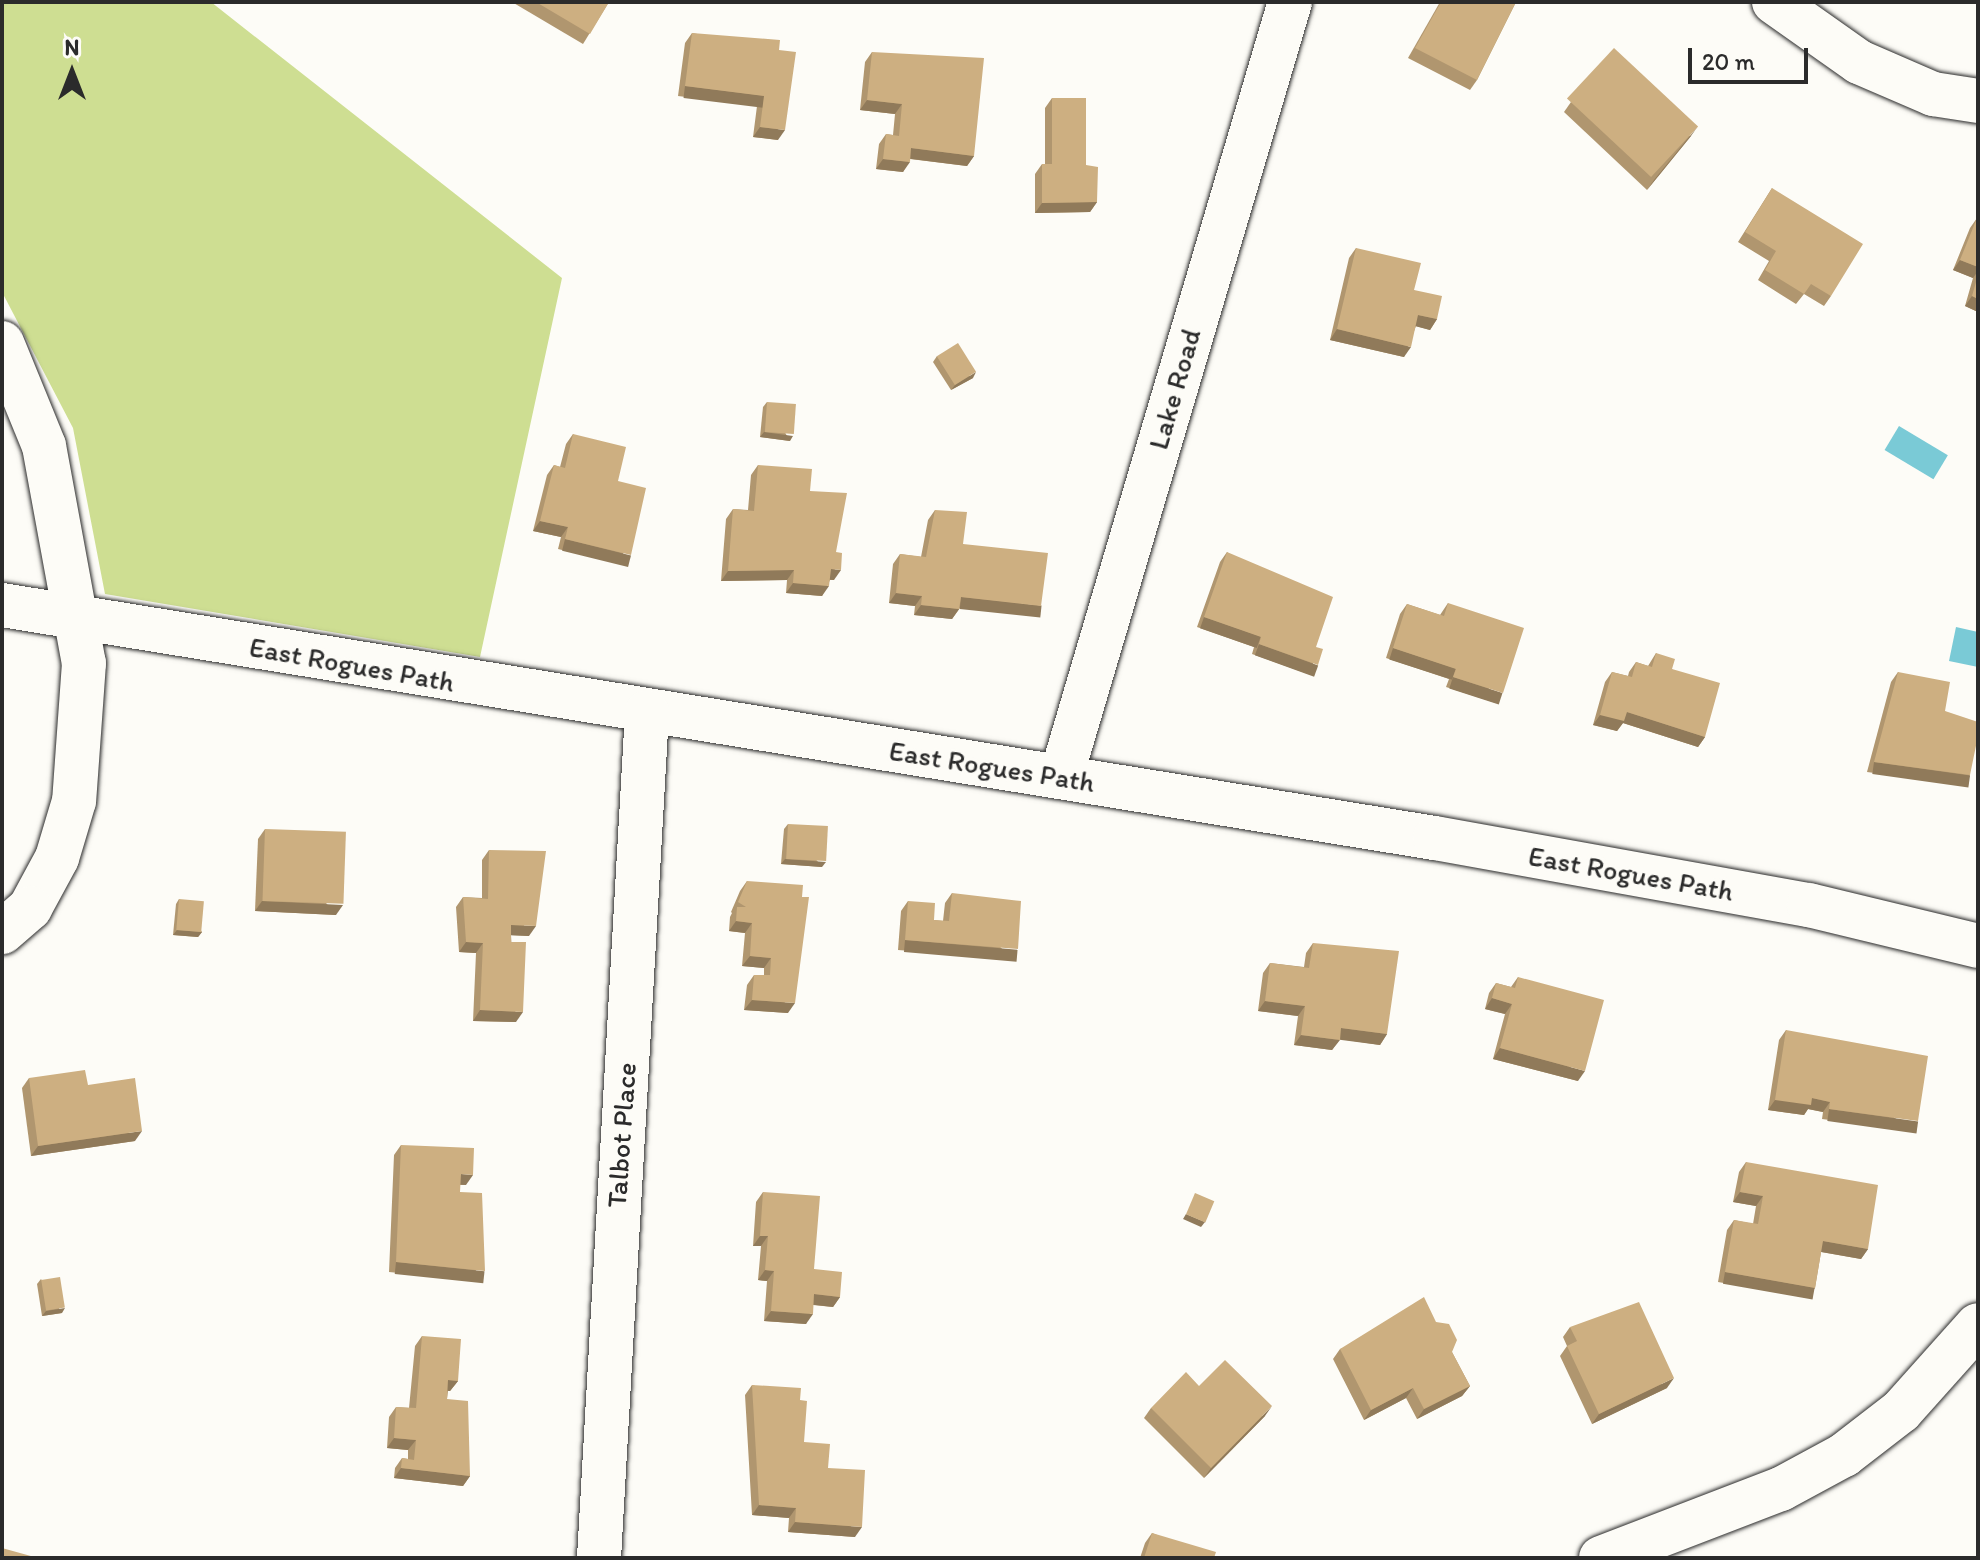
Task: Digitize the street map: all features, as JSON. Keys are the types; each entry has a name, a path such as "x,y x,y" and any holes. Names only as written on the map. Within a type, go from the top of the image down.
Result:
{"street":[{"path":"1774,2 1859,62 1933,94 1978,101"},
{"name":"Lake Road","path":"1061,777 1278,5"},
{"path":"2,343 44,446 84,663 74,801 57,858 30,908 2,932"},
{"name":"East Rogues Path","path":"2,605 1061,777 1809,905 1978,946"},
{"name":"Talbot Place","path":"599,1558 647,712"},
{"path":"1601,1558 1781,1489 1844,1455 1901,1411 1978,1325"}],"green space":[{"path":"2,2 211,2 562,278 480,657 105,594 73,428 2,292"}],"water":[{"path":"1899,426 1948,455 1933,479 1885,450"},
{"path":"1956,627 1978,632 1978,667 1949,661"}],"building":[{"path":"536,2 609,2 590,34"},
{"path":"1441,2 1516,2 1477,80 1415,48"},
{"path":"692,33 780,40 779,50 796,52 785,130 760,127 764,96 685,86"},
{"path":"1614,48 1698,126 1651,177 1567,98"},
{"path":"872,52 984,58 974,156 911,148 910,162 883,159 886,134 899,136 902,104 867,100"},
{"path":"1052,98 1086,98 1086,165 1098,167 1097,202 1042,203 1042,164 1052,164"},
{"path":"1772,188 1863,244 1831,296 1811,284 1804,294 1765,270 1776,251 1745,232"},
{"path":"1978,218 1978,267 1960,260"},
{"path":"1356,248 1421,263 1414,290 1442,296 1437,319 1418,315 1411,347 1337,329"},
{"path":"1978,275 1978,299 1972,296"},
{"path":"958,343 976,372 955,385 937,356"},
{"path":"767,402 796,404 794,434 765,432"},
{"path":"573,434 626,447 618,481 646,488 631,555 565,539 568,527 540,521 554,465 565,468"},
{"path":"758,465 812,469 810,491 847,493 836,552 842,553 841,570 831,569 829,586 793,583 794,570 728,571 733,509 754,511"},
{"path":"935,510 967,512 963,544 1048,553 1041,606 961,597 959,609 921,605 922,596 896,593 900,554 926,557"},
{"path":"1227,552 1333,597 1316,647 1323,649 1318,665 1259,644 1261,637 1204,617"},
{"path":"1448,603 1524,628 1503,693 1453,677 1456,669 1393,648 1407,604 1444,616"},
{"path":"1656,653 1675,659 1672,669 1720,683 1705,737 1627,712 1624,721 1600,715 1612,672 1632,677 1636,662 1652,667"},
{"path":"1898,672 1950,682 1945,711 1978,722 1970,775 1874,762"},
{"path":"788,824 828,826 826,861 786,859"},
{"path":"265,829 346,832 343,904 262,901"},
{"path":"489,850 546,851 536,926 511,925 511,942 526,942 523,1012 480,1010 483,943 466,942 463,897 488,899"},
{"path":"747,881 803,885 802,897 809,897 795,1003 752,1000 754,975 770,975 771,958 750,956 752,923 736,921 737,907 746,907 738,902"},
{"path":"952,893 1021,901 1018,949 905,940 908,901 935,903 934,920 949,921"},
{"path":"179,899 204,901 201,932 176,930"},
{"path":"1313,943 1399,951 1387,1034 1341,1028 1340,1040 1301,1035 1305,1006 1265,1001 1270,963 1309,968"},
{"path":"1518,977 1604,1000 1585,1071 1500,1048 1512,1004 1492,998 1496,983 1515,988"},
{"path":"1786,1030 1928,1056 1918,1121 1829,1109 1830,1102 1812,1098 1811,1105 1775,1100"},
{"path":"85,1070 88,1085 135,1078 142,1131 38,1146 29,1078"},
{"path":"401,1145 474,1148 473,1175 461,1174 460,1192 482,1193 485,1271 396,1262"},
{"path":"1746,1162 1878,1185 1868,1249 1823,1241 1815,1288 1725,1272 1734,1220 1758,1224 1763,1196 1740,1192"},
{"path":"763,1192 820,1196 814,1269 842,1272 840,1297 814,1294 813,1314 771,1311 774,1271 765,1270 768,1236 760,1236"},
{"path":"1195,1193 1214,1201 1205,1222 1186,1214"},
{"path":"60,1277 65,1308 46,1311 41,1280"},
{"path":"1424,1297 1436,1322 1449,1324 1457,1340 1452,1352 1470,1386 1424,1409 1413,1388 1371,1410 1340,1349"},
{"path":"1639,1302 1674,1378 1599,1414 1567,1346 1577,1341 1570,1327"},
{"path":"422,1336 461,1339 458,1381 448,1380 447,1399 468,1401 470,1476 401,1468 402,1458 414,1460 416,1440 394,1438 396,1407 416,1408"},
{"path":"1225,1360 1272,1406 1211,1468 1151,1408 1186,1372 1199,1386"},
{"path":"752,1385 801,1388 800,1400 807,1401 804,1442 830,1444 828,1468 865,1470 862,1527 795,1522 796,1508 759,1505"},
{"path":"1152,1533 1216,1552 1214,1558 1144,1558"},
{"path":"2,1548 38,1558 2,1558"}]}
